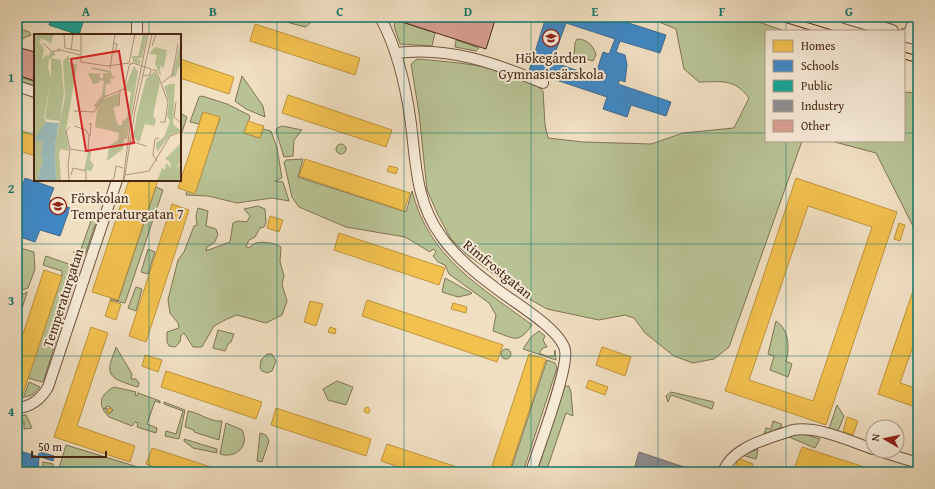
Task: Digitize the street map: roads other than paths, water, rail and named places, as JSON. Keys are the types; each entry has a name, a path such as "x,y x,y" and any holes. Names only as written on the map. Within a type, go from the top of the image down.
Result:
{"street":[{"path":"137,17 137,34"},
{"name":"Rimfrostgatan","path":"380,17 401,66 409,106 417,180 431,221 460,259 553,332 565,349 563,372 531,472"},
{"path":"845,17 889,30"},
{"path":"910,36 915,17"},
{"path":"396,54 433,52 470,57 507,68 542,83"},
{"path":"17,86 34,92"},
{"name":"Temperaturgatan","path":"17,408 33,403 42,396 48,387 117,181"},
{"path":"723,472 730,458 741,451 793,430 800,429 825,433 865,446"},
{"path":"905,459 918,463"}],"tram line":[{"path":"768,17 810,30"},
{"path":"789,17 832,30"},
{"path":"905,52 918,56"},
{"path":"905,59 918,63"}],"place":[{"name":"Hökegården Gymnasiesärskola","path":"551,38"},
{"name":"Förskolan Temperaturgatan 7","path":"58,206"}]}
